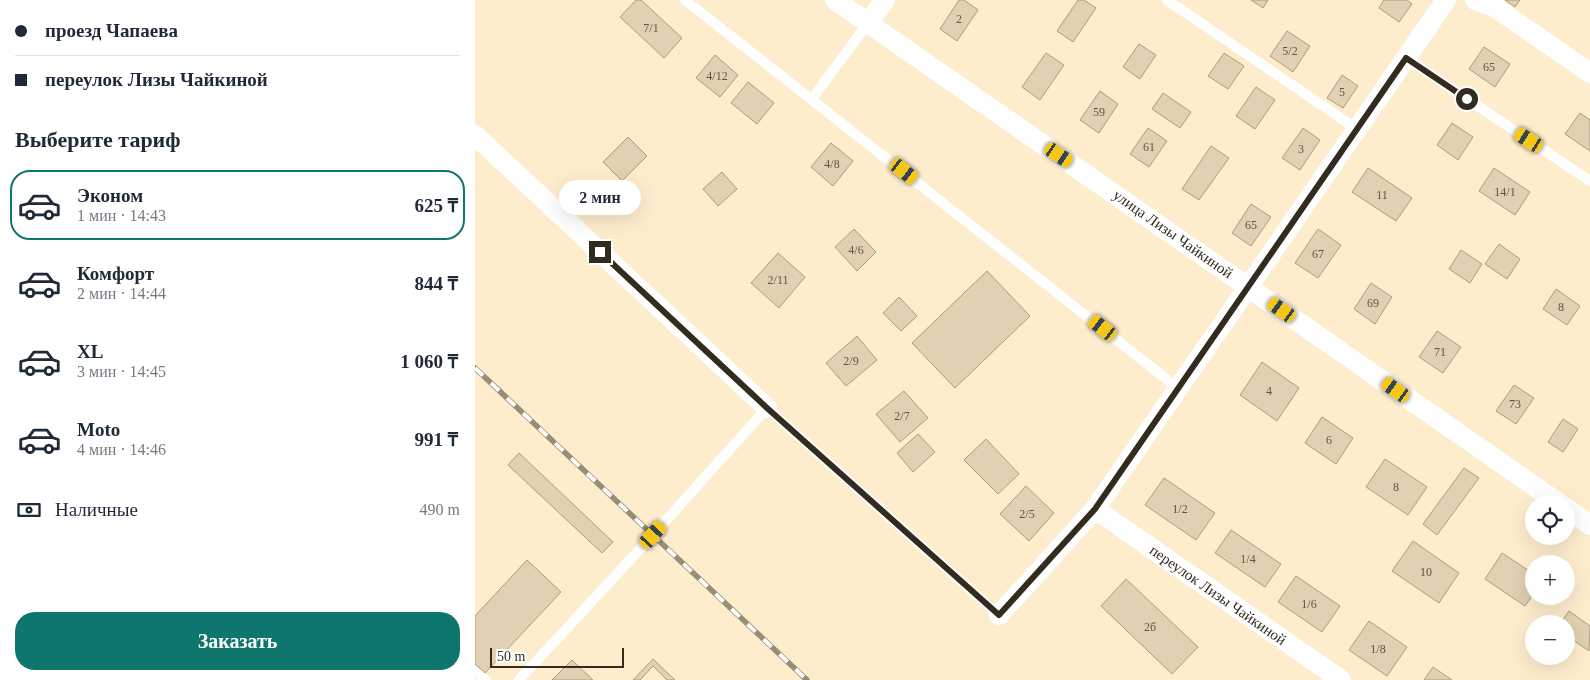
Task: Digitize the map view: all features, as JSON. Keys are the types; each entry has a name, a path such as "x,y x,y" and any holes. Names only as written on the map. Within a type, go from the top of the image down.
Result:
{"street":[{"name":"улица Лизы Чайкиной","path":"835,0 1547,495"},
{"path":"868,23 885,0"},
{"path":"999,615 1095,509 1446,0"},
{"path":"1475,0 1497,8 1590,73"},
{"path":"475,135 767,408"},
{"name":"переулок Лизы Чайкиной","path":"1095,509 1341,680"},
{"path":"1575,514 1590,524"}],"lane":[{"path":"685,0 1179,389"},
{"path":"1167,0 1357,129"},
{"path":"813,99 868,23"},
{"path":"1406,58 1590,181"},
{"path":"519,680 767,408 999,615"},
{"path":"475,672 486,680"}],"building":[{"path":"636,0 641,0 682,38 664,58 620,17"},
{"path":"959,0 964,0 978,10 957,41 940,29"},
{"path":"1078,0 1084,0 1096,8 1073,42 1057,31"},
{"path":"1251,0 1268,0 1263,8"},
{"path":"1384,0 1407,0 1412,4 1399,22 1379,8"},
{"path":"1505,0 1520,0 1515,7"},
{"path":"1287,31 1310,46 1293,72 1270,56"},
{"path":"1139,44 1156,55 1140,79 1123,67"},
{"path":"1484,47 1510,64 1495,87 1469,69"},
{"path":"1046,53 1064,65 1040,100 1022,87"},
{"path":"1224,53 1244,66 1228,89 1208,76"},
{"path":"715,55 738,75 720,97 696,78"},
{"path":"1342,75 1358,86 1343,108 1327,98"},
{"path":"748,82 774,103 757,124 731,103"},
{"path":"1256,87 1275,100 1255,129 1236,116"},
{"path":"1100,91 1118,104 1099,133 1080,120"},
{"path":"1163,93 1191,112 1180,128 1152,109"},
{"path":"1580,113 1590,120 1590,151 1565,134"},
{"path":"1452,123 1473,137 1458,160 1437,145"},
{"path":"1148,128 1167,141 1149,167 1130,154"},
{"path":"1303,128 1320,140 1300,170 1282,158"},
{"path":"628,137 647,156 622,181 603,162"},
{"path":"831,143 853,161 833,186 811,167"},
{"path":"1211,146 1229,158 1199,200 1182,189"},
{"path":"1368,168 1412,198 1396,221 1352,192"},
{"path":"1494,168 1530,192 1515,215 1479,191"},
{"path":"722,172 737,189 718,206 703,189"},
{"path":"1251,204 1271,217 1251,246 1232,233"},
{"path":"854,229 876,252 857,271 835,247"},
{"path":"1318,229 1341,245 1318,278 1295,263"},
{"path":"1499,244 1520,259 1507,279 1485,264"},
{"path":"1461,250 1482,264 1470,283 1449,269"},
{"path":"778,253 805,277 779,308 751,283"},
{"path":"987,271 1030,316 955,388 912,343"},
{"path":"1371,283 1392,297 1375,324 1354,309"},
{"path":"1556,289 1580,306 1567,325 1543,309"},
{"path":"899,297 917,316 901,331 883,313"},
{"path":"1437,331 1461,347 1443,373 1419,357"},
{"path":"857,336 877,360 846,386 826,363"},
{"path":"1262,362 1299,388 1277,421 1240,395"},
{"path":"1514,385 1534,398 1516,424 1496,411"},
{"path":"904,391 928,418 900,442 876,414"},
{"path":"1322,417 1353,438 1336,464 1305,443"},
{"path":"1563,419 1578,429 1563,452 1548,442"},
{"path":"918,434 935,452 913,472 897,453"},
{"path":"986,439 1019,474 998,494 964,460"},
{"path":"519,453 613,542 602,553 508,465"},
{"path":"1385,459 1427,487 1408,515 1366,487"},
{"path":"1464,468 1479,478 1437,535 1423,524"},
{"path":"1164,478 1215,513 1196,540 1145,505"},
{"path":"1026,486 1054,513 1029,541 1000,514"},
{"path":"1231,530 1281,564 1265,587 1215,553"},
{"path":"1413,541 1459,573 1439,603 1392,571"},
{"path":"1502,553 1525,568 1526,605 1525,606 1485,579"},
{"path":"527,560 561,592 485,673 475,664 475,616"},
{"path":"1296,576 1340,606 1322,632 1278,602"},
{"path":"1126,579 1198,647 1172,674 1101,606"},
{"path":"1569,611 1575,615 1566,615"},
{"path":"1575,615 1590,626 1589,651 1575,641"},
{"path":"1369,621 1407,647 1387,676 1349,650"},
{"path":"653,659 675,680 667,680 653,666 640,680 633,680"},
{"path":"572,660 593,680 552,680"},
{"path":"1433,667 1452,680 1424,680"}],"railway":[{"path":"475,368 807,680"}],"route":[{"path":"600,252 767,408 999,615 1095,509 1406,58 1467,99"}]}
